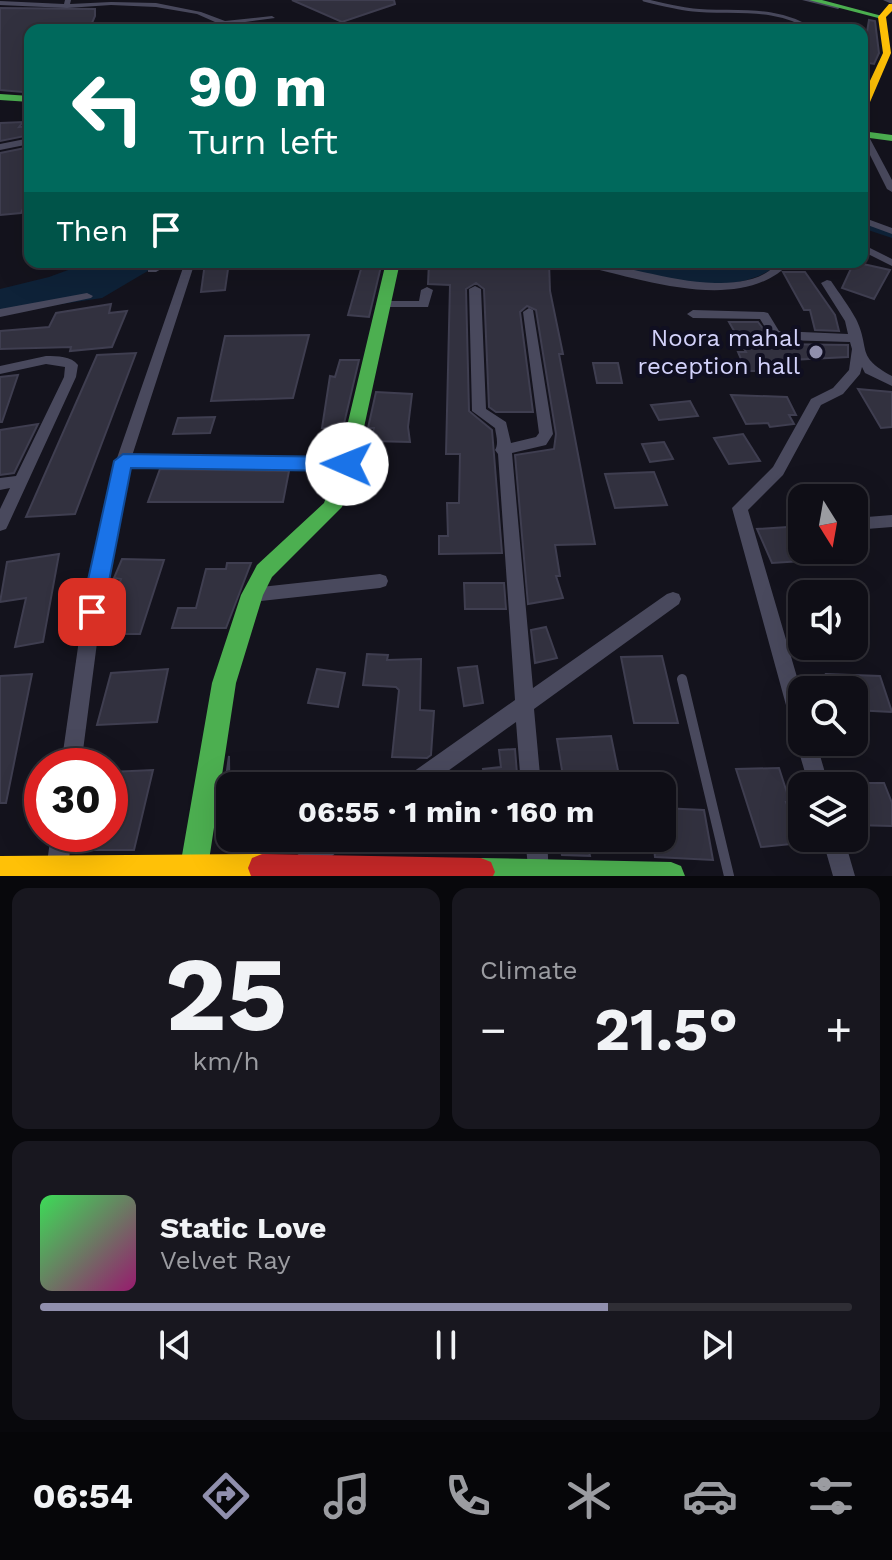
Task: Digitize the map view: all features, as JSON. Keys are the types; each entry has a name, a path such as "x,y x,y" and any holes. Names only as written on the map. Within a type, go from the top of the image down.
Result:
{"street":[{"path":"813,0 838,7 888,6 887,53 868,94"},
{"path":"0,3 160,2 230,24"},
{"path":"227,22 272,18"},
{"path":"0,97 24,99"},
{"path":"868,136 892,138"},
{"path":"0,147 24,142"},
{"path":"868,144 892,189"},
{"path":"868,222 892,231"},
{"path":"868,250 892,263"},
{"path":"152,270 156,268"},
{"path":"73,748 92,612 123,461 188,268"},
{"path":"194,867 224,683 252,595 264,571 332,507 347,464 392,268"},
{"path":"605,268 669,282 706,285 755,282 777,273 781,268"},
{"path":"788,678 740,508 778,471 816,402 838,391 855,371 856,345 851,321 827,283"},
{"path":"475,289 479,411 501,425 530,772"},
{"path":"383,304 424,310 427,290"},
{"path":"0,313 87,296"},
{"path":"502,450 541,441 546,434 529,312"},
{"path":"693,314 764,316 775,334 856,345"},
{"path":"856,345 870,370 892,382"},
{"path":"0,370 52,359 72,365 70,377 0,525"},
{"path":"123,461 347,464"},
{"path":"0,484 21,481"},
{"path":"868,523 892,521"},
{"path":"252,595 380,581"},
{"path":"430,772 673,599"},
{"path":"57,870 60,852"},
{"path":"291,872 318,852"},
{"path":"537,852 539,874"},
{"path":"837,852 844,876"},
{"path":"0,870 194,867 291,872 671,876"}],"lane":[{"path":"644,0 693,10 765,14 803,24"},
{"path":"682,679 729,876"}],"water":[{"path":"74,268 153,268 102,298 0,313 0,289"},
{"path":"620,268 772,268 739,282 715,284 664,278"}],"building":[{"path":"292,0 394,0 395,4 342,22"},
{"path":"0,8 95,9 92,24 24,24 24,91 0,90"},
{"path":"869,20 875,21 879,53 874,64 868,63"},
{"path":"23,122 19,127 24,127 24,136 0,141 0,123"},
{"path":"24,148 24,207 21,213 0,215 0,153"},
{"path":"868,265 890,270 874,299 842,288 851,268 868,268"},
{"path":"204,268 228,268 225,290 201,292"},
{"path":"361,268 381,268 369,317 348,315"},
{"path":"429,268 549,268 550,291 563,354 559,354 595,544 555,545 560,576 556,576 563,598 528,604 515,455 554,449 556,434 536,310 527,306 520,312 533,412 496,412 489,407 484,289 476,283 466,289 469,411 492,430 502,553 439,554 439,536 448,536 447,503 459,503 460,454 446,454 450,285 428,284"},
{"path":"783,272 805,272 835,315 839,331 815,330 810,310 804,310"},
{"path":"111,304 109,313 127,311 112,347 70,351 71,347 0,349 0,331 49,327 56,313"},
{"path":"729,322 758,322 775,344 848,345 848,357 770,361 775,371 746,371 738,352 746,352"},
{"path":"309,335 293,398 211,401 225,336"},
{"path":"136,353 75,514 26,517 97,355"},
{"path":"340,360 359,360 343,428 322,428 330,376 335,377"},
{"path":"593,363 618,363 622,383 597,383"},
{"path":"18,375 2,422 0,422 0,377"},
{"path":"858,389 892,392 892,427 881,428"},
{"path":"376,392 412,394 408,427 410,442 371,441 374,428 368,428"},
{"path":"731,395 787,397 796,415 789,415 794,424 770,427 768,423 746,424"},
{"path":"690,401 698,416 659,420 651,405"},
{"path":"215,417 210,433 173,434 178,418"},
{"path":"38,424 14,473 0,475 0,430"},
{"path":"743,434 760,461 729,464 714,438"},
{"path":"664,442 673,459 650,462 642,444"},
{"path":"160,469 289,471 283,502 148,502"},
{"path":"654,472 667,505 615,508 605,474"},
{"path":"788,527 788,562 772,563 757,529"},
{"path":"59,554 43,642 15,647 26,598 0,602 7,562"},
{"path":"122,559 164,560 140,634 108,634 120,601 112,601 121,579 114,578"},
{"path":"227,563 251,563 226,628 172,628 178,608 196,608 206,569 226,569"},
{"path":"464,583 504,583 506,609 465,609"},
{"path":"546,627 557,658 535,663 531,630"},
{"path":"367,654 388,655 387,660 421,659 420,710 434,711 431,755 427,758 392,757 399,690 396,687 363,685"},
{"path":"662,656 678,723 634,723 621,657"},
{"path":"477,666 483,703 464,706 458,668"},
{"path":"168,669 157,722 97,725 111,673"},
{"path":"317,669 345,673 338,707 308,703"},
{"path":"32,674 6,803 0,803 0,676"},
{"path":"826,674 880,676 892,712 868,711 868,676"},
{"path":"611,736 618,772 562,772 557,739"},
{"path":"515,749 517,772 484,772 483,769 501,767 499,750"},
{"path":"779,768 788,796 788,844 761,847 736,769"},
{"path":"153,770 134,850 128,850 128,771"},
{"path":"868,783 884,783 892,803 892,826 868,825"},
{"path":"676,809 704,810 713,860 655,857 654,852 676,852"},
{"path":"561,852 589,852 590,856 562,855"}],"waterway":[{"path":"868,226 892,234"}],"traffic: fast":[{"path":"813,0 882,17"},
{"path":"0,97 24,99"},
{"path":"868,135 892,138"},
{"path":"194,867 224,683 252,595 264,571 332,507 347,464 392,268"},
{"path":"481,872 671,876"}],"traffic: slow":[{"path":"868,96 887,53 882,17 892,6"},
{"path":"0,870 262,868"}],"traffic: jam":[{"path":"262,868 481,872"}],"place":[{"name":"Noora mahal reception hall","path":"816,352"}],"route":[{"path":"92,612 123,461 347,464"}]}
